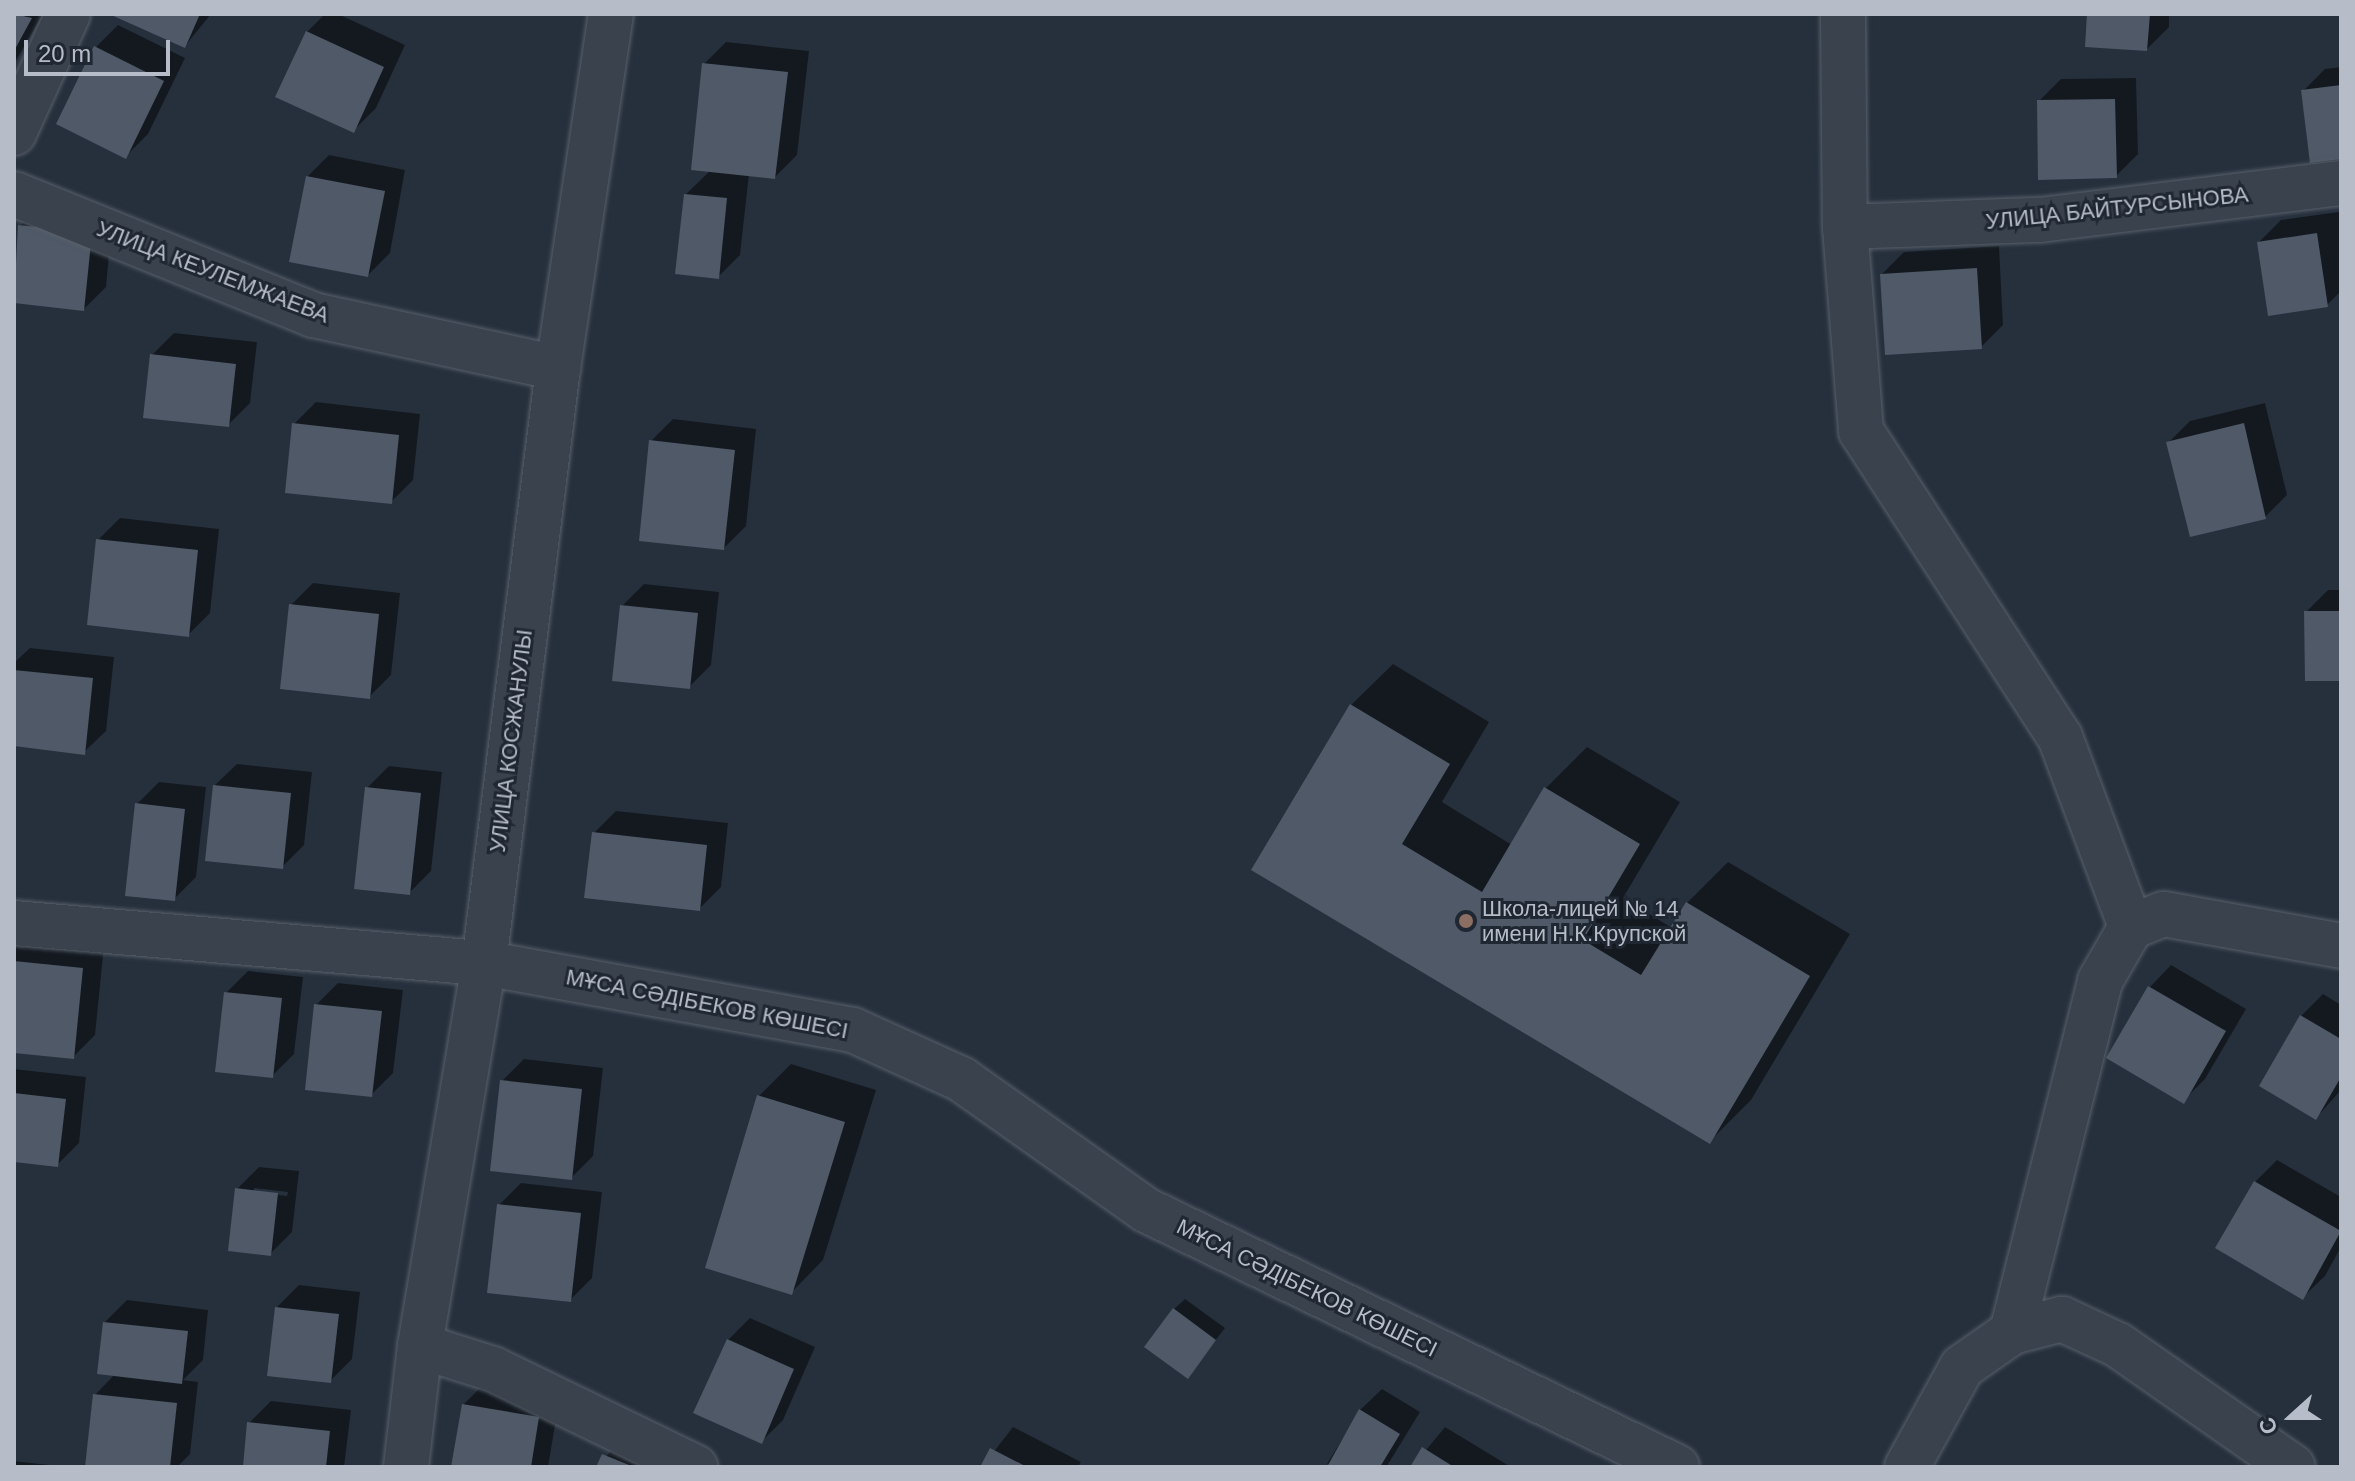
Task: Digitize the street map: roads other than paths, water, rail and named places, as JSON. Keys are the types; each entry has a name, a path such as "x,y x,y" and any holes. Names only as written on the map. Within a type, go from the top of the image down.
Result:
{"street":[{"path":"14,133 68,14"},
{"name":"УЛИЦА КОСЖАНУЛЫ","path":"406,1467 420,1346 484,963 558,368 611,14"},
{"path":"1843,14 1845,227 1861,431 2060,737 2131,927"},
{"name":"УЛИЦА БАЙТУРСЫНОВА","path":"1845,227 2040,220 2341,183"},
{"name":"УЛИЦА КЕУЛЕМЖАЕВА","path":"14,194 313,315 558,368"},
{"path":"2012,1332 2100,981 2131,927 2164,914 2341,946"},
{"name":"МҰСА СӘДІБЕКОВ КӨШЕСІ","path":"14,923 484,963 853,1030 961,1079 1146,1210 1677,1467"},
{"path":"1907,1467 1962,1367 2012,1332 2062,1319 2104,1339 2293,1467"},
{"path":"420,1346 493,1369 695,1467"}],"place":[{"name":"Школа-лицей № 14 имени Н.К.Крупской","path":"1466,921"}]}
